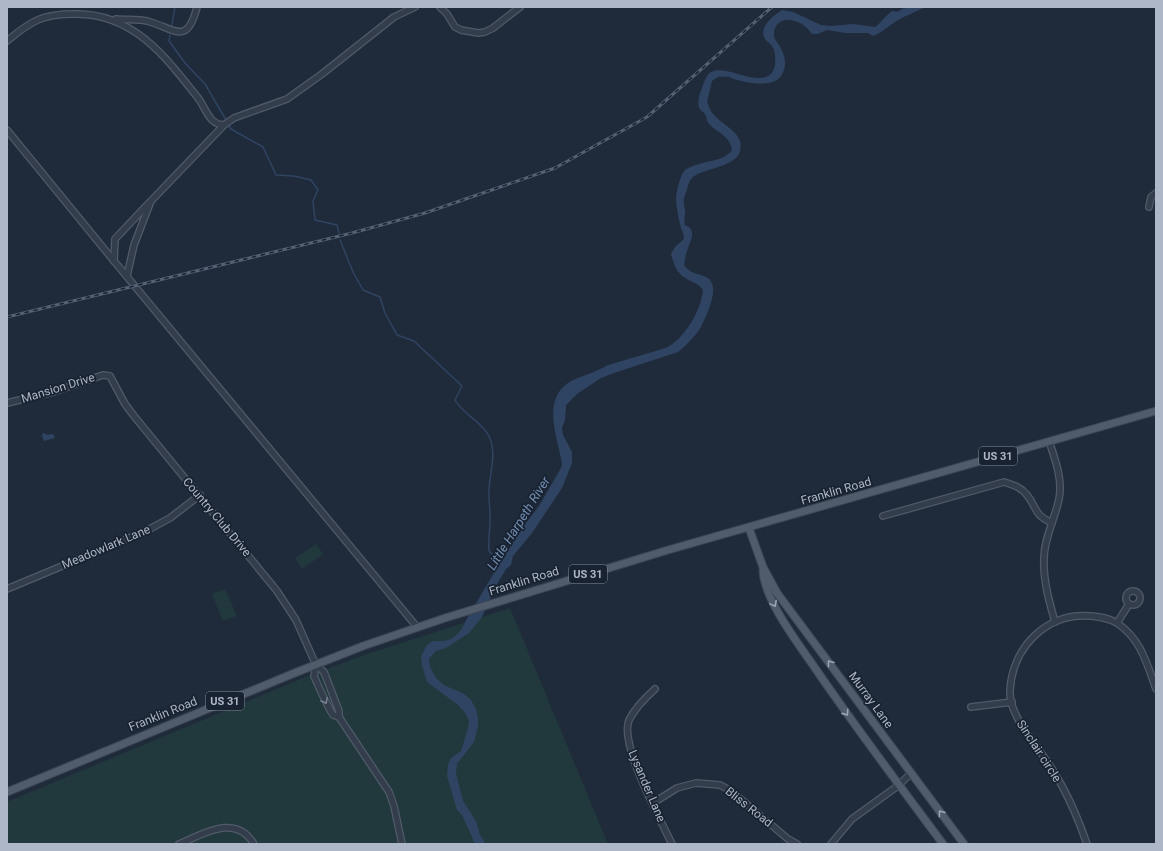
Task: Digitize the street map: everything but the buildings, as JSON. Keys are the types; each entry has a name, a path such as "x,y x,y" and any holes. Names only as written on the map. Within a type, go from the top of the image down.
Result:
{"main road":[{"name":"Franklin Road","path":"7,792 316,665 417,627 668,550 1156,410"},
{"name":"Murray Lane","path":"749,528 763,567 778,593 964,844"},
{"name":"Murray Lane","path":"763,567 763,579 782,618 851,720 944,844"}],"street":[{"path":"7,41 28,24 41,18 56,14 92,14 113,19 146,21 176,32 183,31 189,27 194,20 197,7"},
{"path":"114,261 115,239 224,125 234,118 287,99 322,74 394,17 415,7"},
{"path":"440,7 447,14 455,27 461,30 478,33 485,32 493,28 520,7"},
{"path":"113,19 129,27 150,43 177,71 202,103 214,122 218,125 224,125"},
{"path":"7,130 417,627"},
{"path":"1149,207 1151,197 1156,194"},
{"path":"127,276 134,245 151,201"},
{"name":"Mansion Drive","path":"7,402 53,392 98,376 108,375"},
{"name":"Country Club Drive","path":"108,375 131,412 277,591 296,620 316,665 324,672 339,711 339,717 388,792 394,806 402,844"},
{"path":"1049,441 1055,458 1060,490 1060,498 1049,533 1044,558 1047,597 1055,622"},
{"path":"883,516 1004,482 1021,489 1027,494 1041,518 1052,523"},
{"name":"Meadowlark Lane","path":"7,589 146,531 170,518 200,496"},
{"path":"1117,623 1129,604"},
{"name":"Sinclair circle","path":"1086,844 1082,828 1062,786 1047,760 1016,715 1010,692 1014,667 1022,651 1039,631 1055,622 1081,615 1106,618 1117,623 1138,643 1145,657 1156,689"},
{"name":"Country Club Drive","path":"316,665 314,676 321,692 333,715 339,717"},
{"name":"Lysander Lane","path":"655,689 642,702 629,721 627,737 633,759 672,844"},
{"path":"971,707 1012,702"},
{"path":"831,844 852,819 899,785 911,773"},
{"name":"Bliss Road","path":"653,803 677,788 696,783 720,785 731,791 788,839 797,844"},
{"path":"179,844 212,830 228,827 233,827 242,831 249,836 254,844"}],"green space":[{"path":"316,544 323,554 302,569 295,558"},
{"path":"225,589 237,616 223,621 212,594"},
{"path":"510,608 608,844 7,844 7,802 303,678 364,655"}],"water":[{"path":"907,7 926,7 902,18 873,36 868,33 846,33 827,30 818,34 812,34 800,23 790,20 780,22 776,27 774,38 784,56 785,64 781,76 777,80 759,84 745,82 725,76 719,77 712,81 707,102 714,115 738,137 740,141 740,150 737,157 730,162 697,175 691,179 684,198 684,223 691,229 692,238 684,265 690,271 710,280 713,290 711,304 706,317 697,333 678,352 601,378 577,394 566,405 565,420 562,428 563,435 572,452 572,463 562,488 532,533 513,556 511,565 506,569 497,584 482,617 469,633 446,648 436,651 429,659 430,667 436,678 444,685 464,694 471,700 476,709 478,726 474,742 457,764 456,774 463,801 473,816 480,835 486,844 475,844 462,815 457,810 447,776 448,764 451,758 461,751 469,721 466,714 458,705 427,682 422,666 421,656 427,645 433,641 449,640 460,632 498,566 523,527 539,506 561,468 562,464 553,419 553,408 556,398 562,389 571,381 608,365 666,348 680,338 686,331 699,307 703,290 678,272 671,254 675,247 684,239 679,221 676,197 682,175 687,169 722,158 732,150 729,141 709,124 705,114 699,107 699,96 706,77 709,73 718,70 754,78 762,78 769,75 774,69 775,54 772,46 763,35 763,30 768,22 782,10 793,12 821,25 831,26 853,24 875,27 892,11 899,12"},
{"path":"43,433 47,435 53,434 55,438 44,441 42,435"}],"waterway":[{"path":"172,25 175,7"},
{"name":"Little Harpeth River","path":"897,13 906,7"},
{"path":"170,35 169,41 185,63 205,84 226,120"},
{"name":"Little Harpeth River","path":"720,76 728,76"},
{"path":"228,124 231,129 263,147 276,175 294,176 311,180 318,190 313,201 315,220 337,225 339,233"},
{"path":"340,240 353,272 363,290 380,297 385,313 397,335 414,341 462,386 455,400 463,410 482,426 489,436 493,449 489,494 489,551 501,563"}],"railway":[{"path":"7,317 352,233 425,213 555,168 647,117 772,7"}]}
